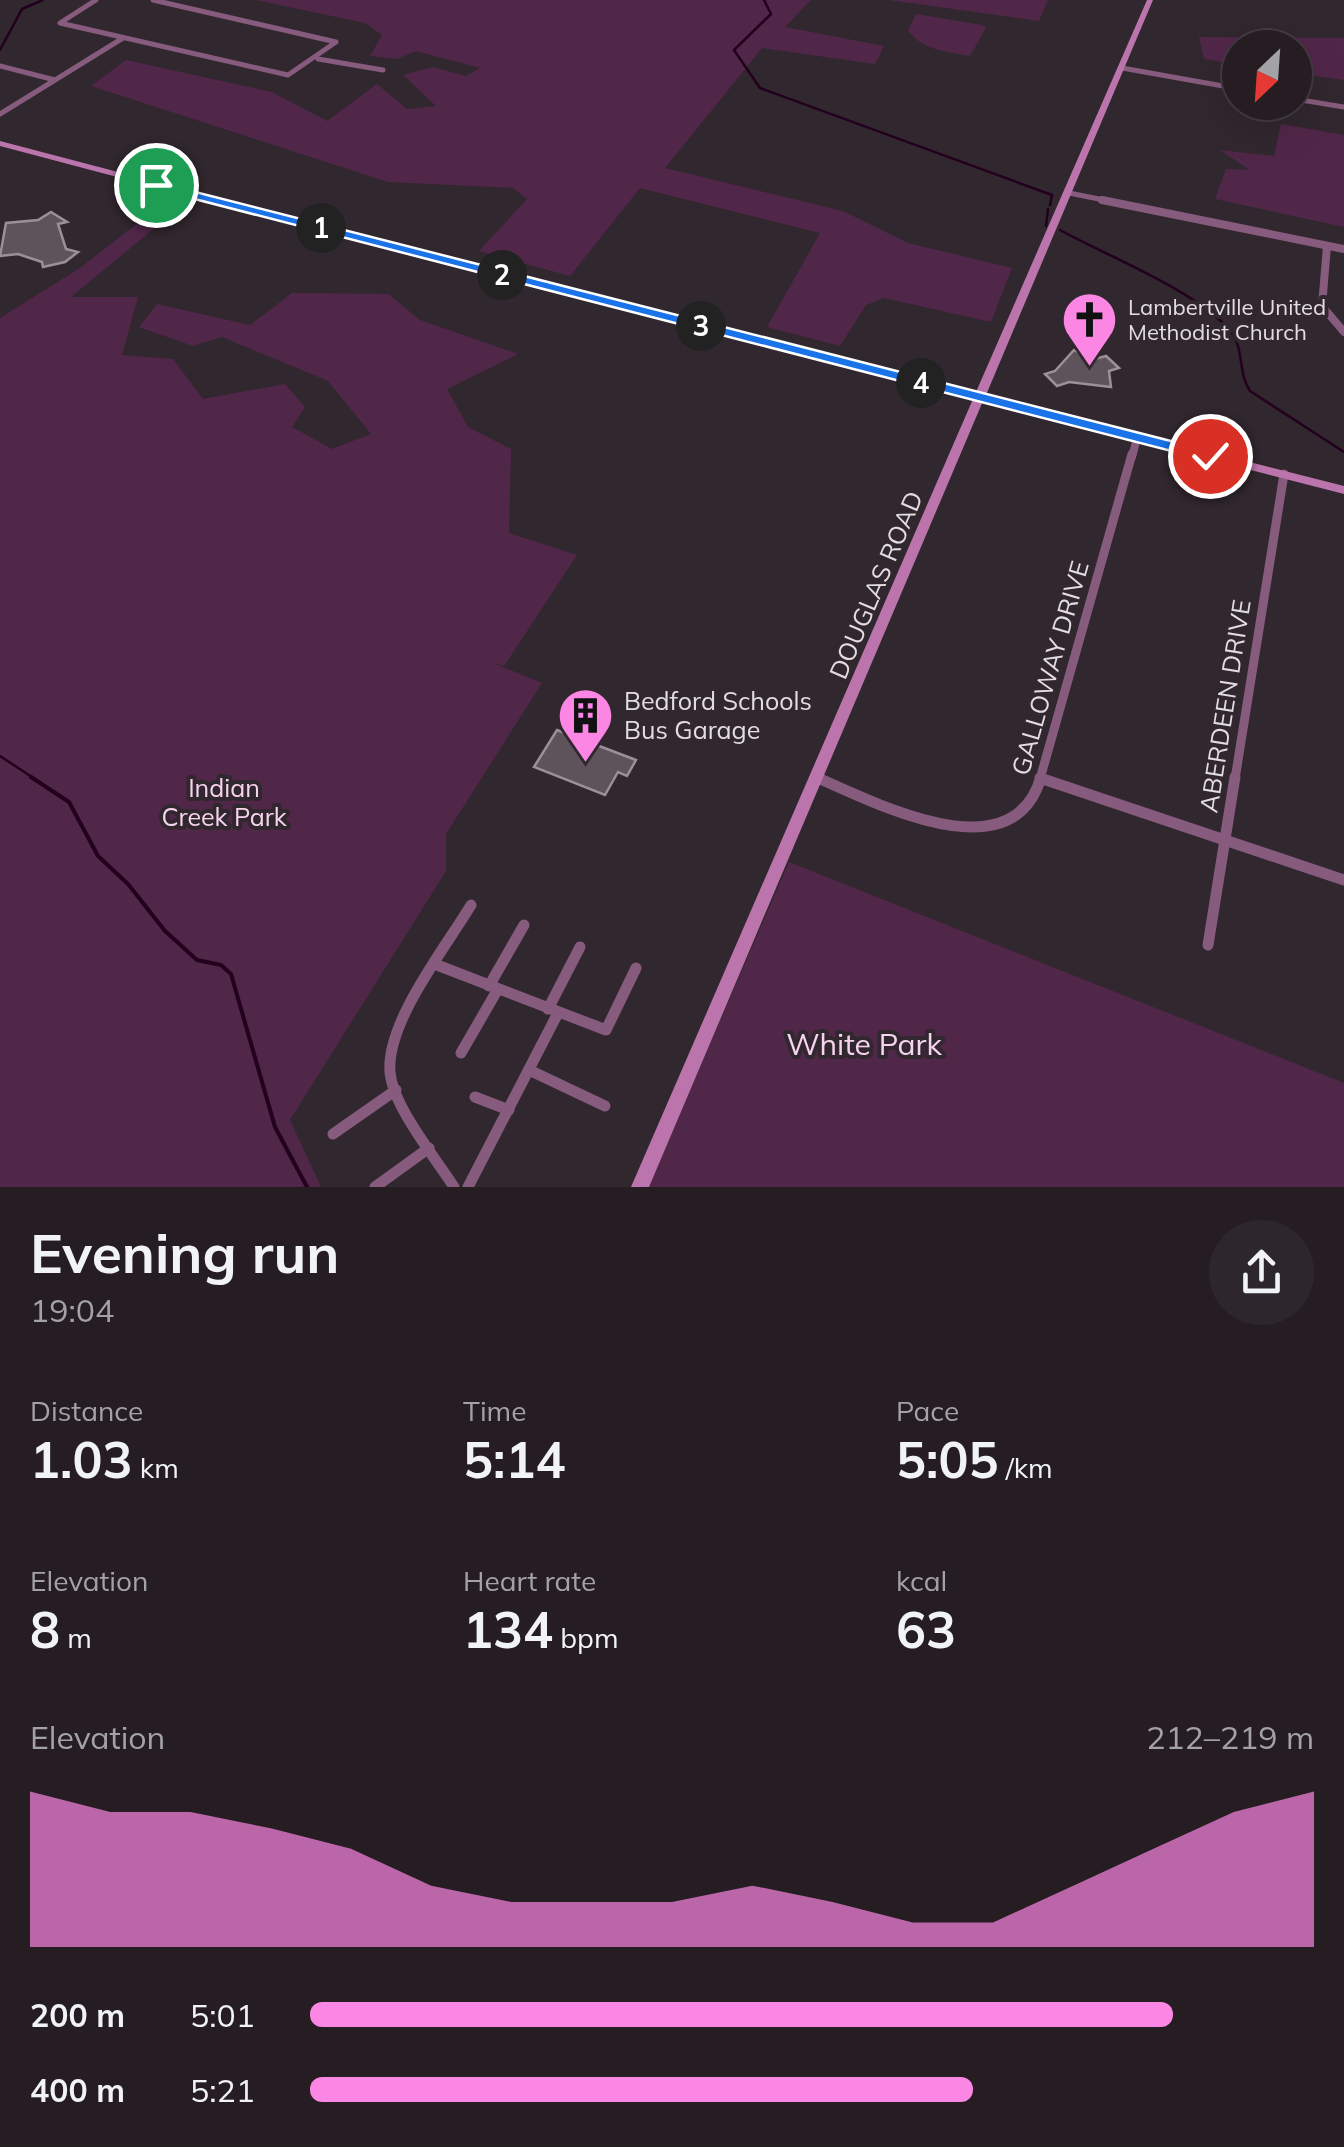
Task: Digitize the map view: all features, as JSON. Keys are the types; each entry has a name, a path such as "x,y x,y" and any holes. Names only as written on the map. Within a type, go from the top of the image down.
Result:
{"street":[{"path":"95,0 60,22 280,74 292,74 318,59 336,42 153,0"},
{"path":"193,9 208,0"},
{"name":"DOUGLAS ROAD","path":"640,1187 1150,0"},
{"path":"0,114 123,38"},
{"path":"318,59 384,70"},
{"path":"0,66 56,80"},
{"path":"1122,68 1222,86"},
{"path":"1312,101 1344,107"},
{"path":"0,142 1344,490"},
{"path":"1069,193 1344,249"},
{"path":"1327,246 1322,306 1344,332"},
{"name":"GALLOWAY DRIVE","path":"818,778 940,824 975,830 1010,820 1035,794 1137,438"},
{"name":"ABERDEEN DRIVE","path":"1208,945 1284,474"},
{"path":"1040,778 1344,880"},
{"path":"454,1187 396,1090 390,1072 397,1030 471,904"},
{"path":"461,1053 524,925"},
{"path":"468,1187 529,1070 580,947"},
{"path":"437,964 606,1030 636,968"},
{"path":"529,1070 605,1106"},
{"path":"333,1134 396,1090"},
{"path":"475,1096 509,1110"},
{"path":"375,1187 430,1148"}],"green space":[{"path":"256,0 811,0 785,27 884,46 875,64 762,48 665,168 843,211 908,243 1012,268 991,322 884,298 866,305 840,346 767,327 820,233 640,188 570,276 479,251 527,199 513,188 388,182 91,86 126,60 272,92 327,121 377,84 407,109 436,106 403,75 433,67 466,76 480,68 416,51 397,59 370,56 382,35 365,23"},
{"path":"889,0 1048,0 1039,21"},
{"path":"916,14 986,28 970,56 953,53 928,46 908,31"},
{"path":"1199,37 1222,37 1222,62 1204,59"},
{"path":"1312,38 1344,38 1344,80 1312,75"},
{"path":"1281,124 1344,135 1344,227 1215,199 1226,169 1250,170 1220,150 1274,156"},
{"name":"Indian Creek Park","path":"162,204 174,212 71,297 138,297 122,355 173,359 203,399 285,384 305,407 292,427 332,449 371,434 328,381 222,337 193,346 139,327 157,304 250,325 292,293 388,294 420,320 518,354 447,389 468,427 511,449 509,533 577,555 504,666 493,663 542,683 446,834 446,871 290,1120 321,1187 0,1187 0,318 80,268"},
{"name":"White Park","path":"789,862 1344,1083 1344,1187 648,1187"}],"building":[{"path":"51,212 67,222 58,224 66,249 78,252 65,262 43,267 42,262 18,254 0,256 6,223 38,220"},
{"name":"Lambertville United Methodist Church","path":"1074,350 1095,359 1106,356 1119,368 1109,371 1111,387 1069,382 1057,386 1045,374 1055,371"},
{"name":"Bedford Schools Bus Garage","path":"557,730 636,760 627,776 618,772 605,795 534,767"}],"waterway":[{"path":"0,50 22,9 43,0"},
{"path":"764,0 771,14 734,50 760,88 1052,195 1050,205"},
{"path":"1046,226 1048,209"},
{"path":"1060,230 1176,289 1218,318 1236,340 1250,391 1344,452"},
{"path":"0,756 35,779"},
{"path":"31,777 69,802 98,856 128,884 165,931 197,960 221,965 231,974 275,1127 307,1187"}],"place":[{"name":"Lambertville United Methodist Church","path":"1089,369"},
{"name":"Bedford Schools Bus Garage","path":"585,764"}],"route":[{"path":"156,185 1210,456"}]}
